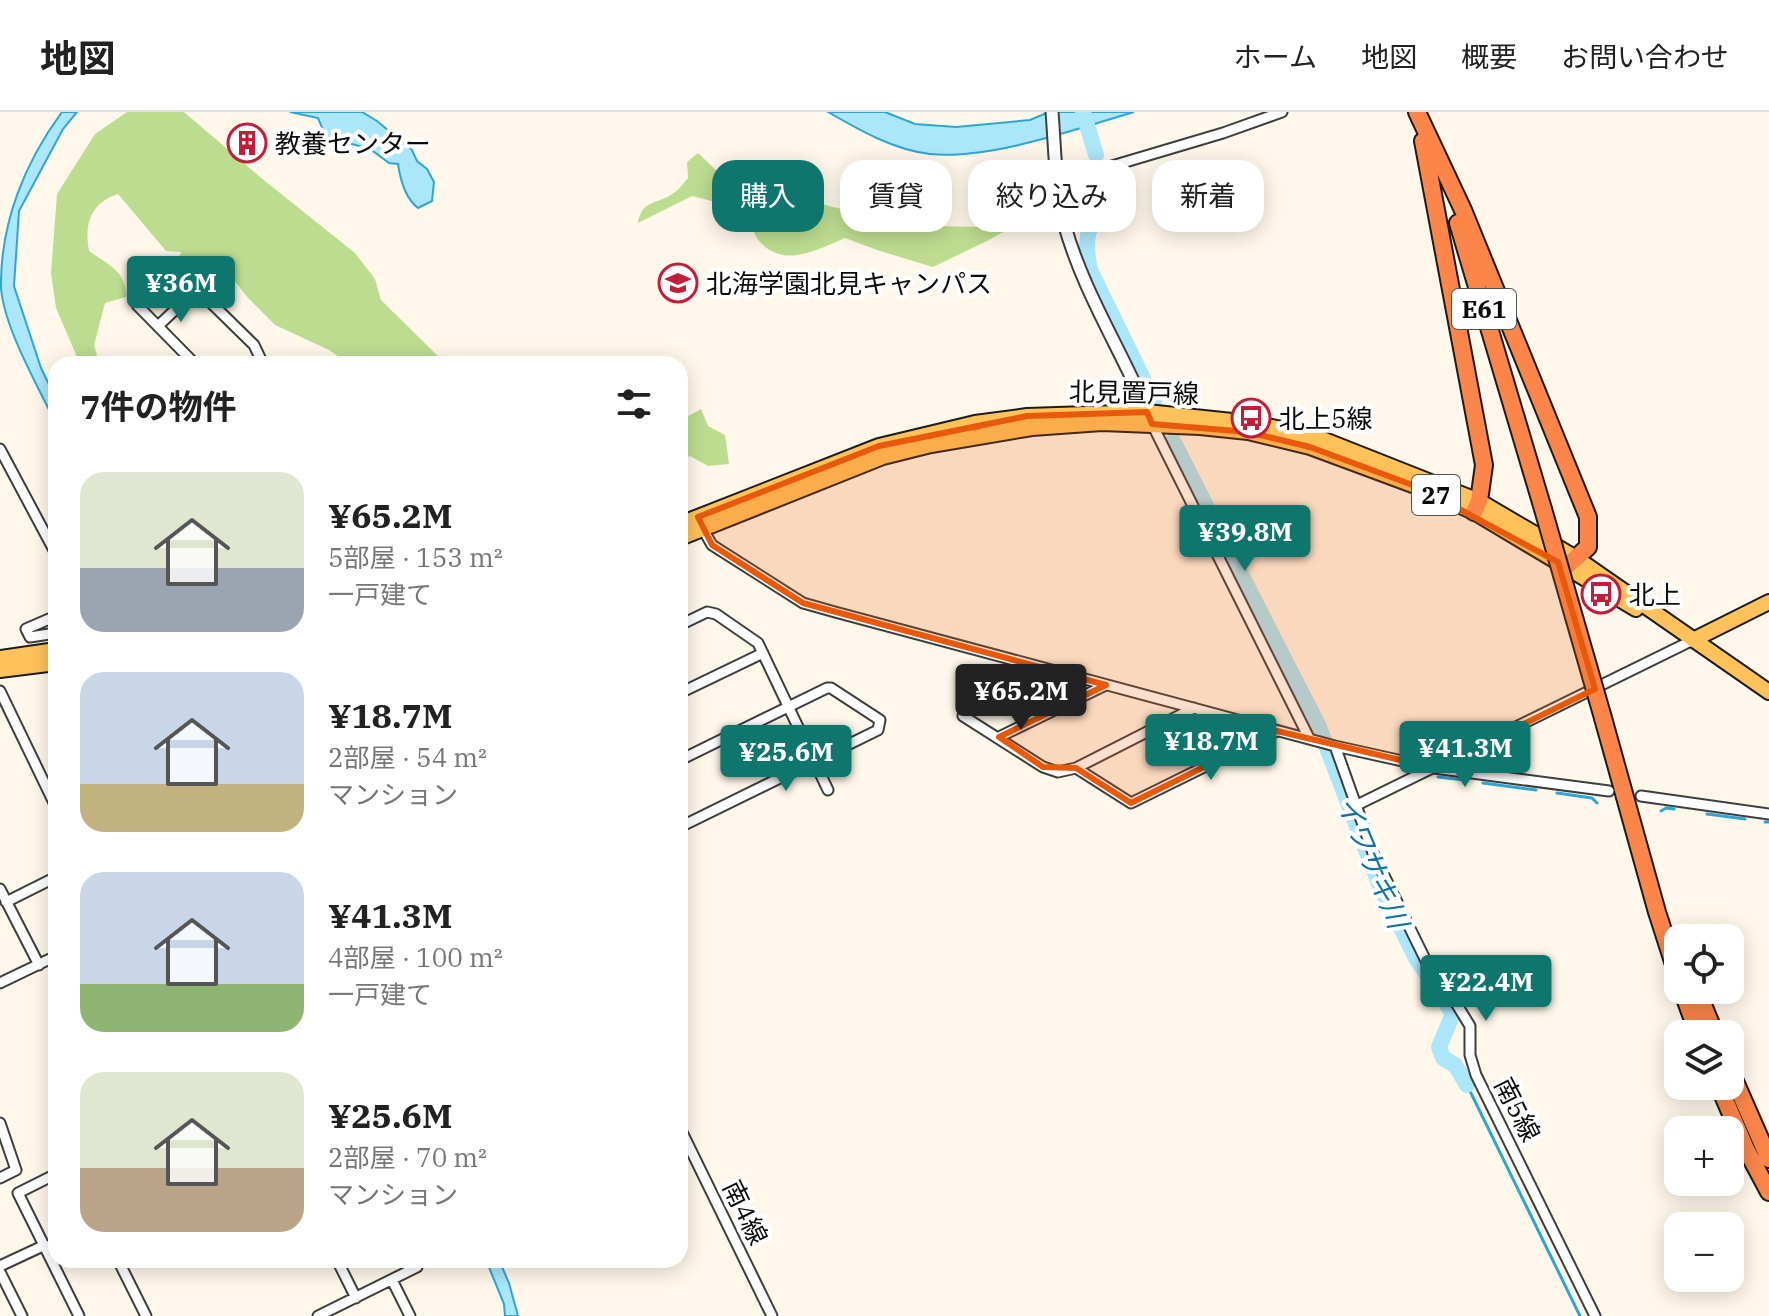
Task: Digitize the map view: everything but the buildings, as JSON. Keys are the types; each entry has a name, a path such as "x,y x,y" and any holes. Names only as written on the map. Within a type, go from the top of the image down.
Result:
{"highway":[{"path":"1417,112 1484,465 1477,506"},
{"path":"1417,112 1463,210 1588,517 1588,547 1571,562"},
{"name":"E61","path":"1417,112 1454,211 1664,933"},
{"name":"E61","path":"1617,766 1672,924"},
{"path":"1725,1100 1769,1192"},
{"path":"1743,1100 1769,1159"}],"main road":[{"name":"北見置戸線","path":"688,524 700,523 883,457 931,445 1032,428 1150,418 1248,432 1310,447 1477,506 1678,627 1769,692"},
{"name":"北見置戸線","path":"688,532 700,523"},
{"path":"1693,640 1769,602"},
{"path":"0,658 48,651"},
{"path":"0,670 48,664"}],"street":[{"path":"1052,112 1056,160"},
{"path":"1122,160 1223,133 1282,112"},
{"path":"1068,232 1084,281 1309,738"},
{"path":"159,325 197,289 254,345 259,356"},
{"path":"137,305 188,356"},
{"path":"0,449 48,539"},
{"path":"700,523 712,545 803,603 1329,744 1434,768 1609,791"},
{"path":"688,621 707,612 716,614 758,643 828,790"},
{"path":"48,619 26,629 30,637 48,634"},
{"path":"1355,806 1693,640"},
{"path":"688,689 763,653"},
{"path":"999,737 1106,685"},
{"path":"688,756 831,688 880,720 878,730 688,823"},
{"path":"0,691 48,790"},
{"path":"963,716 1043,767 1058,772 1076,768 1194,708"},
{"path":"1076,768 1131,803 1277,731"},
{"name":"南5線","path":"1329,744 1373,853 1427,963 1465,1015 1470,1026 1470,1055 1476,1075 1595,1316"},
{"path":"1641,796 1769,814"},
{"path":"6,902 48,881"},
{"path":"0,889 39,965"},
{"path":"0,983 48,960"},
{"path":"0,1123 16,1170 0,1178"},
{"name":"南4線","path":"688,1144 772,1316"},
{"path":"48,1178 18,1193 48,1251"},
{"path":"0,1266 45,1245"},
{"path":"56,1268 79,1316"},
{"path":"122,1268 146,1316"},
{"path":"341,1268 356,1298"},
{"path":"318,1316 415,1268"},
{"path":"0,1272 22,1316"},
{"path":"392,1280 410,1316"}],"highlighted area":[{"path":"1147,412 1152,424 1248,432 1310,447 1418,487 1558,562 1595,689 1434,768 1277,731 1131,803 1076,768 1043,767 999,737 1106,685 803,603 712,545 698,517 879,446 1027,416"}],"green space":[{"path":"127,112 184,112 355,253 375,279 381,300 438,356 338,356 275,325 248,298 216,257 202,258 189,266 179,258 181,252 166,251 118,194 101,203 92,215 88,241 89,251 119,274 126,297 105,303 94,345 97,355 77,356 56,308 51,273 57,194 95,134"},
{"path":"698,153 712,166 712,201 692,196 638,223 645,207 672,194 684,183 688,178 687,162"},
{"path":"824,205 840,209 840,232 952,232 952,226 968,227 968,232 1003,232 933,267 845,238 791,256 769,250 754,232 824,232"},
{"path":"701,409 708,426 725,435 729,464 708,466 688,457 688,416"}],"water":[{"path":"62,112 77,112 63,129 19,211 14,286 48,382 48,408 15,339 1,288 5,240 17,194"},
{"path":"290,112 362,112 377,121 412,150 417,161 427,169 434,182 432,201 418,208 406,193 398,164 389,163 370,149 326,137 318,118"},
{"path":"828,112 885,112 915,124 956,127 1030,120 1049,112 1134,112 1033,142 954,155 917,152 890,144"},
{"path":"489,1268 502,1268 518,1316 505,1316 504,1304"}],"waterway":[{"name":"イワサキ川","path":"1083,112 1096,155"},
{"name":"イワサキ川","path":"1089,232 1087,249 1090,270 1154,401"},
{"name":"イワサキ川","path":"1173,441 1319,727 1380,886 1416,958 1453,1014 1439,1047 1443,1058 1455,1065 1467,1085"},
{"path":"1438,777 1464,780"},
{"path":"1483,783 1536,790"},
{"path":"1557,793 1592,798 1597,803"},
{"path":"1661,811 1674,809"},
{"path":"1707,814 1745,819"},
{"name":"イワサキ川","path":"1467,1085 1580,1316"}],"place":[{"name":"教養センター","path":"247,143"},
{"name":"北海学園北見キャンパス","path":"678,283"},
{"name":"北上5線","path":"1251,418"},
{"name":"北上","path":"1601,594"}]}
